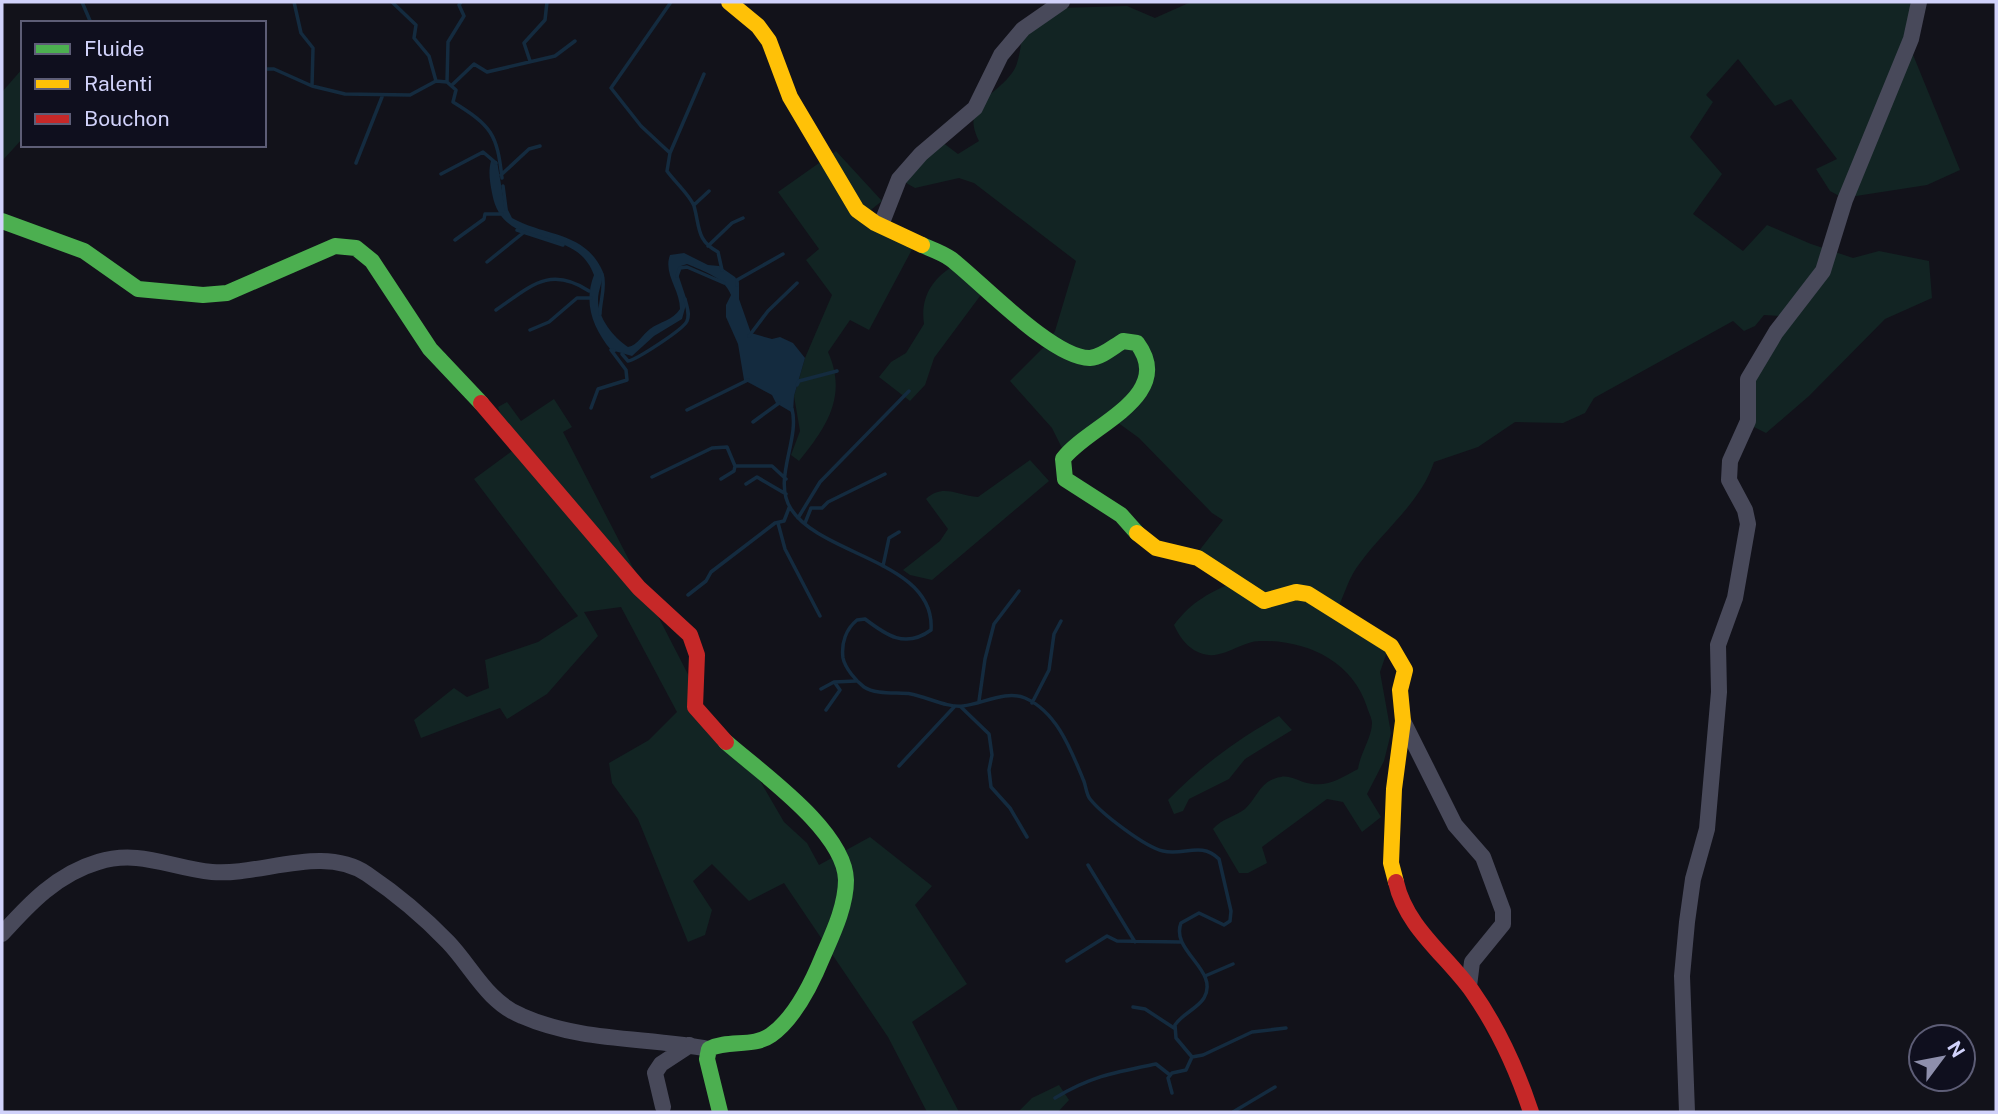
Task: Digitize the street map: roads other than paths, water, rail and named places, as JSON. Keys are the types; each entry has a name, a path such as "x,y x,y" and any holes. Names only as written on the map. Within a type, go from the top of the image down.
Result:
{"street":[{"path":"729,2 758,26 769,41 790,97 857,211 950,258 983,290 1059,347 1087,358 1099,356 1123,341 1137,343 1146,355 1148,375 1122,414 1072,448 1063,459 1065,479 1121,514 1140,536 1157,548 1198,558 1242,584 1264,601 1296,592 1308,594 1391,646 1405,670 1400,690 1403,721 1394,789 1391,863 1409,917 1469,986 1516,1068 1531,1112"},
{"path":"881,225 899,179 920,154 975,108 1002,55 1024,29 1062,2"},
{"path":"1687,1112 1682,1012 1687,922 1693,879 1707,829 1718,692 1718,645 1735,598 1748,524 1745,510 1729,480 1730,461 1748,421 1748,379 1776,332 1823,271 1845,200 1911,39 1919,2"},
{"path":"2,220 84,251 126,283 153,292 216,296 335,246 352,246 367,254 429,348 527,456 642,592 689,634 698,653 693,705 696,713 719,738 812,819 841,860 847,880 832,935 804,995 770,1035 722,1042 709,1049 577,1034 519,1015 478,982 437,932 367,874 339,862 228,873 136,856 113,858 94,863 51,886 2,934"},
{"path":"1403,721 1455,825 1483,857 1503,911 1503,924 1472,962 1469,986"},
{"path":"663,1107 655,1073 657,1068 690,1045"},
{"path":"709,1049 707,1059 720,1112"}],"water":[{"path":"491,161 497,161 504,202 512,218 575,242 595,259 603,272 598,300 601,314 612,332 628,347 680,309 670,275 670,255 684,253 708,265 719,266 735,277 739,283 739,299 751,333 772,339 780,337 793,343 805,358 794,396 793,413 776,403 772,395 744,380 738,344 726,317 726,305 731,295 718,279 687,264 681,266 678,274 687,301 682,319 654,336 632,356 611,350 599,333 592,315 589,295 594,275 584,259 571,248 524,232 510,224 499,212 492,193 489,173"}],"waterway":[{"path":"82,2 90,21"},
{"path":"294,2 301,33 313,48 312,86"},
{"path":"392,2 416,25 414,38 429,56 436,81"},
{"path":"447,82 448,42 464,16 459,5 461,2"},
{"path":"530,61 524,43 545,20 547,2"},
{"path":"671,2 611,88 641,126 670,153 667,171 692,202 702,238 718,252 722,270"},
{"path":"452,85 474,64 487,72 555,56 575,41"},
{"path":"266,69 274,69 312,86 345,94 410,95 436,81 447,82 456,90 453,102 490,132 498,151 502,178"},
{"path":"670,153 704,74"},
{"path":"356,163 382,97"},
{"path":"501,175 529,149 540,146"},
{"path":"441,174 483,152 496,163"},
{"path":"503,186 506,209"},
{"path":"694,205 709,191"},
{"path":"455,240 484,219 485,214 502,214"},
{"path":"708,246 732,223 743,218"},
{"path":"517,230 563,245"},
{"path":"487,262 523,233"},
{"path":"737,285 737,280 783,254"},
{"path":"677,276 680,268 687,267 724,283"},
{"path":"600,314 602,274"},
{"path":"496,310 540,282 562,280 575,283 589,291"},
{"path":"749,336 768,311 797,283"},
{"path":"530,330 549,322 577,298 591,298"},
{"path":"622,354 628,361 633,359 684,325 688,318 685,299"},
{"path":"591,408 598,389 627,380 626,370 611,350 614,351"},
{"path":"797,385 799,381 837,371"},
{"path":"687,410 748,380"},
{"path":"798,518 820,482 909,391"},
{"path":"753,422 779,403"},
{"path":"792,409 793,434 784,486 791,509 806,525 826,538 897,574 915,589 928,607 931,630 913,639 888,635 865,619 857,620 853,624 845,637 843,658 848,670 858,681 864,687 875,691 911,694 957,706 1002,696 1025,698 1046,712 1062,733 1089,797 1114,821 1135,837 1163,851 1199,850 1219,859 1231,911 1230,921 1224,925 1199,913 1181,923 1179,933 1182,943 1201,969 1207,988 1201,1002 1175,1025 1176,1038 1192,1057 1186,1070 1172,1073 1168,1078 1172,1093"},
{"path":"652,477 712,448 727,447 735,466 772,466 786,479"},
{"path":"721,479 734,471 735,466"},
{"path":"805,523 811,508 822,508 828,502 885,474"},
{"path":"746,484 757,477 786,494"},
{"path":"688,595 706,581 711,572 775,523 784,521 789,508"},
{"path":"778,523 785,549 820,616"},
{"path":"883,566 889,538 899,532"},
{"path":"979,701 985,659 994,624 1019,591"},
{"path":"1032,703 1049,670 1054,634 1061,621"},
{"path":"821,689 834,682 856,681"},
{"path":"826,710 840,690 835,683"},
{"path":"899,766 955,706"},
{"path":"961,707 989,734 992,755 989,770 991,787 1010,808 1027,837"},
{"path":"1088,865 1135,942"},
{"path":"1067,961 1107,936 1117,941 1181,942"},
{"path":"1205,976 1233,964"},
{"path":"1133,1007 1145,1009 1174,1028"},
{"path":"1192,1057 1203,1055 1252,1032 1286,1028"},
{"path":"1055,1098 1116,1072 1156,1064 1170,1075"},
{"path":"1233,1112 1275,1087"}]}
